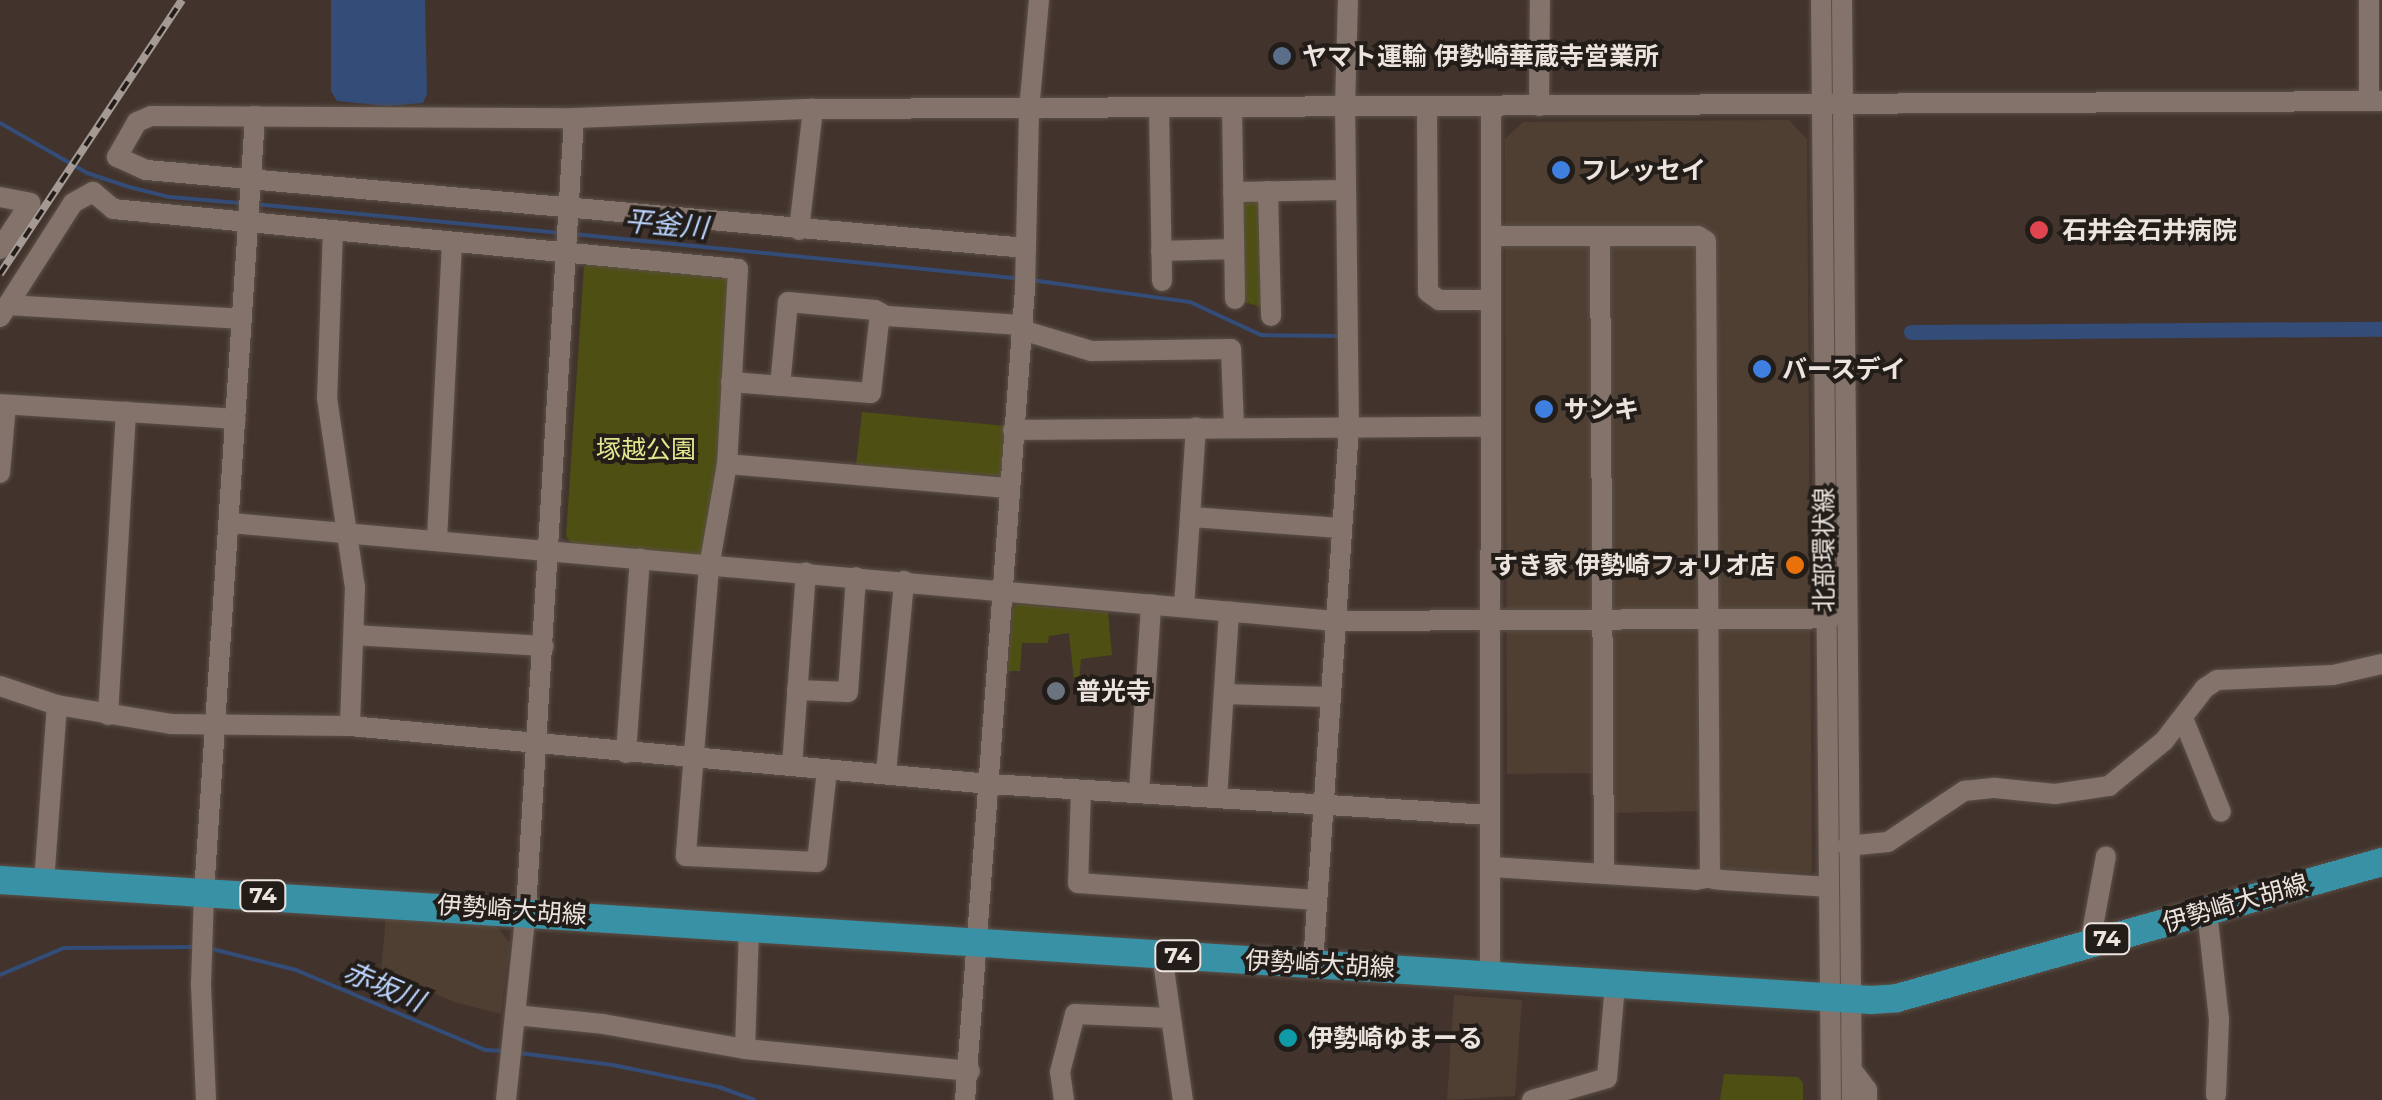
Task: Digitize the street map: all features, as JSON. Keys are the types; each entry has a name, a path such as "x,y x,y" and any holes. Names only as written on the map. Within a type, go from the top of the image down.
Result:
{"main road":[{"name":"伊勢崎大胡線","path":"0,880 44,882 204,906 526,910 1162,955 1840,998 1896,998 2382,862"}],"street":[{"path":"965,1100 1025,289 1030,110 1039,0"},
{"path":"1313,964 1349,428 1344,106 1348,0"},
{"path":"1538,106 1540,0"},
{"name":"北部環状線","path":"1821,0 1830,618 1829,887 1852,1070 1852,1100"},
{"name":"北部環状線","path":"1831,1100 1847,846 1850,559 1842,0"},
{"path":"1026,256 798,230 567,213 250,181 138,168 119,160 118,153 136,122 146,117 574,118 813,109 2376,101 2369,0"},
{"path":"1426,106 1428,292 1440,300 1490,300"},
{"path":"1490,106 1490,974"},
{"path":"1160,108 1162,281"},
{"path":"1232,108 1235,300"},
{"path":"798,230 813,109"},
{"path":"206,1100 201,984 204,906 256,116"},
{"path":"506,1100 526,910 551,550 574,118"},
{"path":"1233,192 1345,190"},
{"path":"1268,191 1271,316"},
{"path":"4,311 73,203 93,192 113,209 738,269 727,464 708,566 686,856 818,862 827,770"},
{"path":"0,196 30,203 0,249"},
{"path":"333,230 326,398 355,586 350,726"},
{"path":"1493,236 1698,236 1706,241 1712,876"},
{"path":"1600,236 1604,874"},
{"path":"437,539 452,242"},
{"path":"1162,252 1234,249"},
{"path":"780,386 788,302 1022,328 1091,351 1231,349 1234,427"},
{"path":"4,311 242,320"},
{"path":"731,382 872,393 880,313"},
{"path":"0,472 3,405 236,419"},
{"path":"108,715 126,412"},
{"path":"1013,430 1491,427"},
{"path":"1184,606 1196,428"},
{"path":"727,464 1009,488"},
{"path":"1192,517 1340,528"},
{"path":"230,523 1335,621 1830,618"},
{"path":"626,752 640,559"},
{"path":"792,766 806,573"},
{"path":"798,690 848,692 856,577"},
{"path":"886,773 904,581"},
{"path":"1138,792 1151,604"},
{"path":"1217,798 1228,611"},
{"path":"354,635 544,646"},
{"path":"1847,846 1888,842 1964,790 1995,788 2054,794 2099,790 2131,772 2184,718 2205,688 2217,680 2333,676 2382,664"},
{"path":"0,686 57,706 170,724 350,726 990,784 1490,815"},
{"path":"1224,694 1329,697"},
{"path":"44,882 57,706"},
{"path":"2184,718 2221,812"},
{"path":"1081,790 1078,883 1316,900"},
{"path":"2090,944 2106,856"},
{"path":"1492,867 1696,880 1712,876 1829,887"},
{"path":"2207,910 2219,1020 2216,1094"},
{"path":"745,1049 749,928"},
{"path":"1162,955 1182,1100"},
{"path":"1532,1100 1607,1078 1615,984"},
{"path":"1064,1100 1060,1072 1075,1014 1170,1018"},
{"path":"515,1015 603,1024 745,1049 970,1071"},
{"path":"1852,1070 1867,1090 1868,1100"}],"shaded area":[{"path":"1789,120 1807,139 1812,870 1809,873 1725,869 1719,862 1718,811 1598,813 1597,773 1507,774 1505,139 1523,122"},
{"path":"386,916 493,922 510,943 501,1014 454,1002 381,970"},
{"path":"1454,995 1522,1000 1515,1096 1447,1100"}],"green space":[{"path":"1242,197 1263,199 1263,308 1239,300"},
{"name":"塚越公園","path":"590,263 731,279 719,461 705,551 699,556 573,546 566,536 584,267"},
{"path":"862,412 1006,426 1002,476 856,466"},
{"path":"1017,604 1108,612 1112,655 1081,659 1079,682 1074,681 1069,633 1049,636 1048,643 1022,643 1020,671 1007,671 1013,608"},
{"path":"1724,1074 1798,1077 1803,1083 1803,1100 1720,1100"}],"water":[{"path":"331,0 425,0 427,94 423,103 387,106 337,101 331,91"}],"waterway":[{"name":"平釜川","path":"0,123 87,173 169,197 240,203"},
{"name":"平釜川","path":"254,204 558,233"},
{"name":"平釜川","path":"573,234 1016,278"},
{"name":"平釜川","path":"1031,280 1190,302 1261,335 1337,336"},
{"path":"1911,332 2382,329"},
{"name":"赤坂川","path":"0,975 64,948 194,947"},
{"name":"赤坂川","path":"208,948 296,970 485,1050 505,1051"},
{"name":"赤坂川","path":"519,1053 613,1065 719,1087 754,1100"}],"railway":[{"path":"0,274 182,0"}],"place":[{"name":"ヤマト運輸 伊勢崎華蔵寺営業所","path":"1282,56"},
{"name":"フレッセイ","path":"1561,170"},
{"name":"石井会石井病院","path":"2039,230"},
{"name":"バースデイ","path":"1762,369"},
{"name":"サンキ","path":"1544,409"},
{"name":"すき家 伊勢崎フォリオ店","path":"1795,565"},
{"name":"普光寺","path":"1056,691"},
{"name":"伊勢崎ゆまーる","path":"1288,1038"}]}
